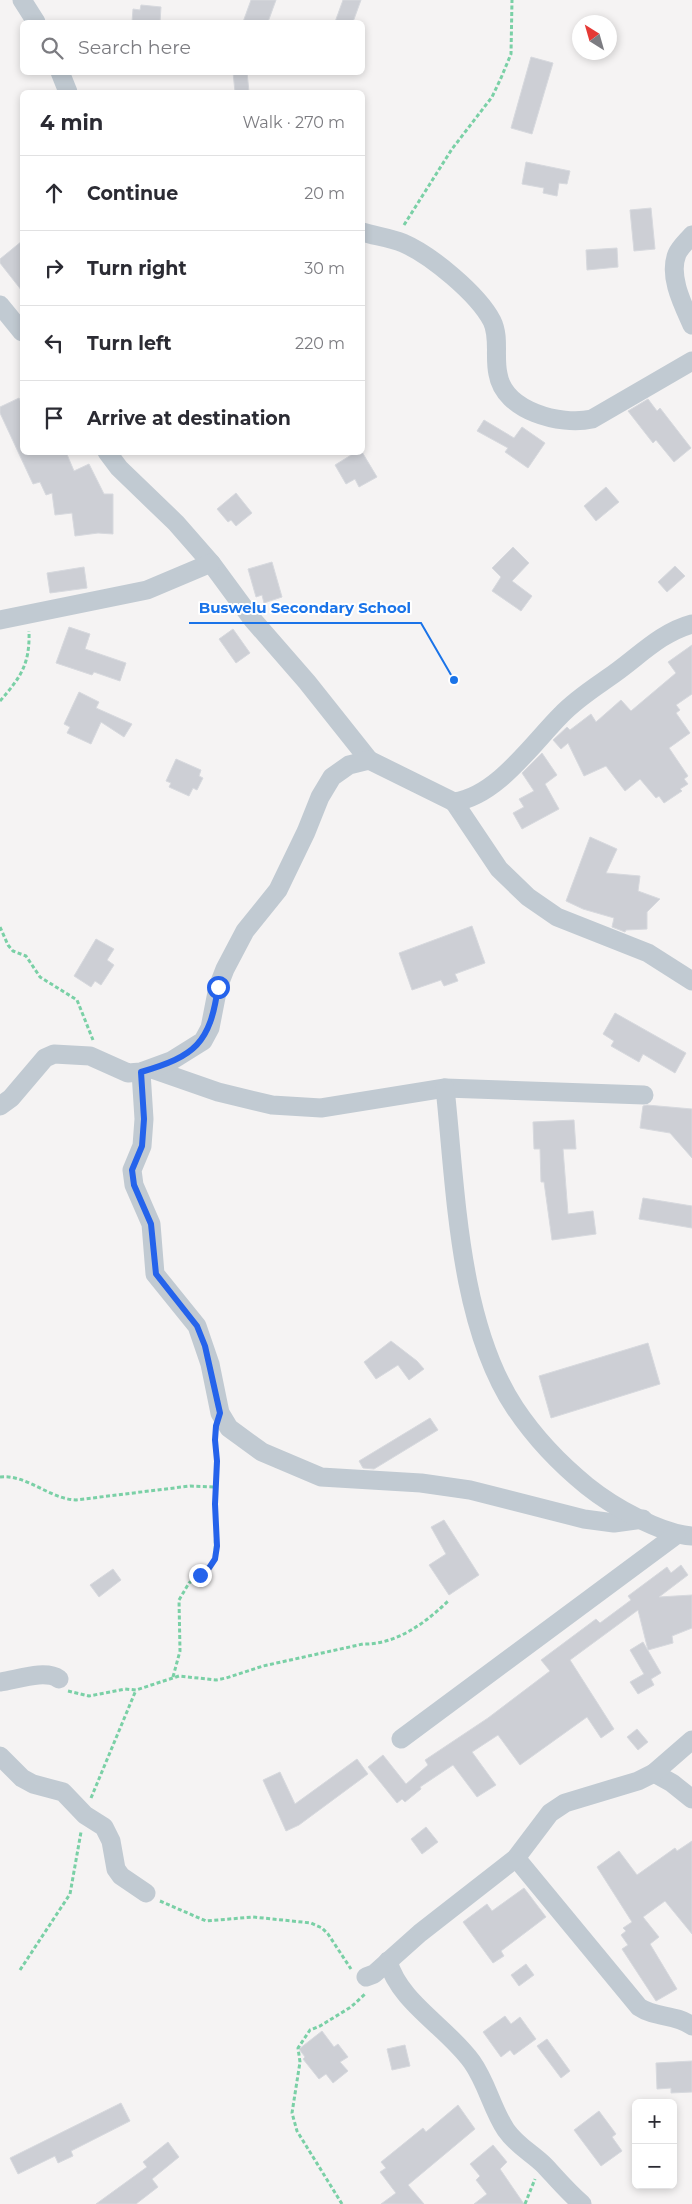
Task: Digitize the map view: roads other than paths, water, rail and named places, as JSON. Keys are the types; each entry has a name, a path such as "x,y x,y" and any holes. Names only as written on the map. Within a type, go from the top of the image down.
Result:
{"street":[{"path":"22,0 35,20"},
{"path":"61,75 67,90"},
{"path":"365,233 404,244 425,257 469,292 493,326 497,373 501,387 505,393 522,406 540,414 581,422 592,419 692,361"},
{"path":"692,236 678,253 675,277 681,300 692,325"},
{"path":"0,305 20,330"},
{"path":"109,455 119,468 176,523 211,563 253,620 307,682 369,760 454,802 499,869 528,897 557,917 648,954 692,981"},
{"path":"0,620 146,590 211,563"},
{"path":"454,802 468,800 480,794 525,755 562,713 584,695 658,640 678,628 692,624"},
{"path":"0,1106 11,1098 46,1058 54,1054 72,1054 98,1059 128,1073 146,1071 171,1061 203,1041 210,1028 218,987 225,969 246,931 278,890 306,832 320,796 332,777 349,765 369,760"},
{"path":"146,1071 272,1106 321,1108 445,1088 644,1095"},
{"path":"146,1071 142,1146 132,1170 134,1185 151,1224 156,1274 197,1326 205,1346 220,1413 229,1428 262,1452 320,1477 411,1482 470,1490 584,1519 614,1523 643,1519"},
{"path":"445,1088 465,1271 478,1324 494,1368 515,1407 544,1446 602,1498 622,1510 684,1535"},
{"path":"401,1739 684,1535"},
{"path":"0,1682 45,1675 54,1675 59,1679"},
{"path":"370,1976 466,1895 516,1858 550,1813 565,1803 638,1781 654,1773 692,1740"},
{"path":"0,1756 22,1778 33,1784 63,1792 85,1815 104,1827 108,1833 116,1869 120,1876 146,1893"},
{"path":"654,1773 672,1783 692,1799"},
{"path":"516,1858 639,2007 650,2014 668,2016 692,2026"},
{"path":"388,1961 398,1986 444,2029 472,2063 496,2114 516,2143 542,2163 561,2185 582,2204"}],"place":[{"name":"Buswelu Secondary School","path":"454,680"}]}
